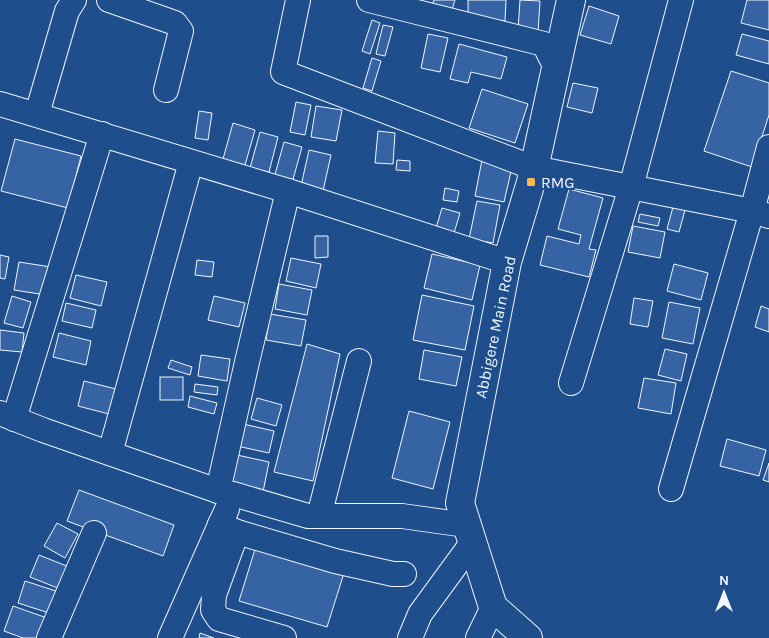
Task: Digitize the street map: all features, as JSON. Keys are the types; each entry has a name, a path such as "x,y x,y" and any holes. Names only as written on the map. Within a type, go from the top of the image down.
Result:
{"main road":[{"name":"Abbigere Main Road","path":"493,607 460,504 507,262 534,168 571,0"},
{"path":"493,607 528,638"}],"street":[{"path":"37,114 67,11 74,0"},
{"path":"110,0 175,23 181,31 166,90"},
{"path":"298,0 283,72 534,168 760,213"},
{"path":"369,0 544,44 556,68"},
{"path":"571,383 632,187 680,0"},
{"path":"0,106 37,114 288,191 507,262"},
{"path":"102,134 7,416 226,492 308,516 402,516 469,534 420,614 410,638"},
{"path":"671,489 760,213 769,147"},
{"path":"110,453 191,162"},
{"path":"284,638 219,619 213,610 214,595 229,528 226,492 247,362 288,191"},
{"path":"319,516 359,360"},
{"path":"229,528 335,561 393,574 404,574"},
{"path":"170,638 229,528"},
{"path":"49,638 94,533"},
{"path":"478,638 493,607"}],"building":[{"path":"434,0 455,0 452,10 432,5"},
{"path":"468,0 506,0 505,21 468,19"},
{"path":"520,0 540,1 538,32 518,30"},
{"path":"747,0 769,0 769,30 741,23"},
{"path":"589,6 619,16 611,44 580,35"},
{"path":"372,20 380,23 370,54 362,51"},
{"path":"383,25 393,27 385,56 376,54"},
{"path":"428,34 448,38 440,72 421,68"},
{"path":"742,34 769,41 769,64 736,55"},
{"path":"459,44 507,57 501,79 471,72 468,83 450,79"},
{"path":"372,58 381,61 372,91 363,88"},
{"path":"731,71 769,83 769,115 752,167 704,151"},
{"path":"573,83 598,88 592,113 567,107"},
{"path":"482,89 528,104 515,143 469,128"},
{"path":"296,102 311,105 305,135 290,132"},
{"path":"316,106 342,110 336,141 311,137"},
{"path":"199,111 212,113 208,140 195,138"},
{"path":"233,123 255,130 245,165 223,159"},
{"path":"378,131 395,133 393,164 375,163"},
{"path":"260,132 278,137 269,172 250,168"},
{"path":"15,139 81,156 68,208 1,191"},
{"path":"284,142 302,147 292,183 274,178"},
{"path":"309,150 331,155 323,191 301,186"},
{"path":"397,160 410,161 410,171 396,170"},
{"path":"482,160 512,167 504,202 475,196"},
{"path":"445,188 459,191 457,202 443,200"},
{"path":"569,189 603,198 589,249 596,250 589,277 540,265 547,236 579,244 581,235 558,229"},
{"path":"477,201 500,205 493,243 469,239"},
{"path":"673,207 685,210 679,232 667,229"},
{"path":"442,208 460,213 454,233 436,228"},
{"path":"640,214 660,218 658,226 638,222"},
{"path":"633,226 665,232 660,258 628,252"},
{"path":"315,236 328,236 328,257 315,258"},
{"path":"432,254 480,265 472,300 424,288"},
{"path":"0,255 9,257 5,279 0,278"},
{"path":"291,258 321,264 316,288 286,281"},
{"path":"197,260 214,262 212,277 195,275"},
{"path":"19,262 51,267 46,295 14,290"},
{"path":"674,264 708,273 701,300 667,291"},
{"path":"76,275 107,282 101,306 70,298"},
{"path":"279,284 312,290 307,315 275,309"},
{"path":"422,295 474,306 465,350 413,340"},
{"path":"12,296 31,302 23,328 4,323"},
{"path":"214,296 245,303 239,327 208,320"},
{"path":"634,298 653,301 648,327 630,324"},
{"path":"669,302 700,308 693,344 662,338"},
{"path":"66,303 96,310 92,328 62,321"},
{"path":"761,306 769,309 769,332 755,327"},
{"path":"270,314 306,320 301,346 266,340"},
{"path":"0,330 24,333 22,352 0,350"},
{"path":"59,333 91,341 86,365 53,357"},
{"path":"307,344 340,354 313,481 274,472"},
{"path":"665,349 687,354 681,381 658,375"},
{"path":"424,350 462,357 456,386 419,379"},
{"path":"201,355 230,359 227,381 198,376"},
{"path":"171,360 192,367 190,375 168,368"},
{"path":"160,377 183,377 183,400 160,400"},
{"path":"644,378 676,383 671,414 638,408"},
{"path":"84,381 116,389 109,414 78,406"},
{"path":"195,384 218,387 217,395 194,392"},
{"path":"190,396 217,403 214,414 188,407"},
{"path":"257,398 282,405 276,426 251,419"},
{"path":"409,411 450,422 433,489 392,478"},
{"path":"243,424 274,431 269,453 237,446"},
{"path":"727,439 766,450 759,476 720,466"},
{"path":"237,455 269,462 263,492 231,485"},
{"path":"769,463 769,482 763,480"},
{"path":"79,490 174,525 163,556 67,521"},
{"path":"57,523 78,534 65,558 44,546"},
{"path":"256,546 344,573 327,627 239,601"},
{"path":"39,555 69,567 60,589 30,577"},
{"path":"25,581 56,591 49,613 18,603"},
{"path":"13,606 47,618 39,638 23,638 4,631"},
{"path":"200,633 214,638 199,638"}],"place":[{"name":"RMG","path":"531,182"}]}
